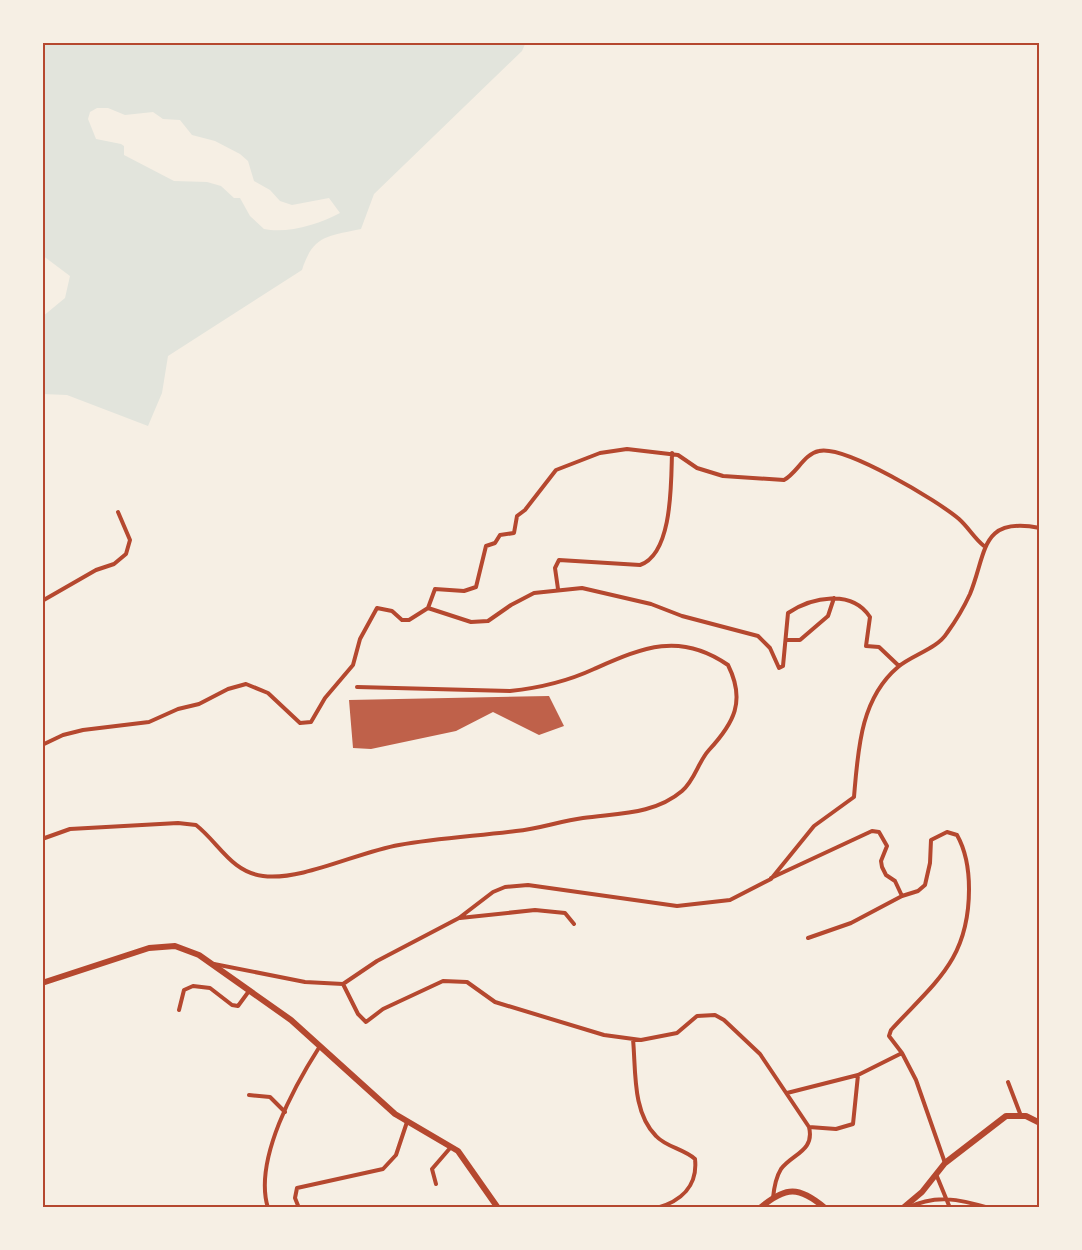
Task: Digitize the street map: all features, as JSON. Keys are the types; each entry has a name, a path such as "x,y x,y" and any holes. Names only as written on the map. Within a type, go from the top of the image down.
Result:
{"highway":[{"path":"42,983 149,948 175,946 214,964 321,1045 384,1104 407,1122 451,1147 466,1160 498,1208"},
{"path":"905,1208 922,1192 945,1163 1006,1116 1021,1117 1040,1123"},
{"path":"760,1208 783,1192 805,1192 825,1208"}],"street":[{"path":"42,745 63,735 83,730 149,722 178,709 199,704 228,689 246,684 268,693 300,723 307,724 315,718 325,698 353,665 360,639 377,608 392,611 402,620 409,620 428,608 435,589 464,591 476,587 486,546 495,543 500,535 514,533 516,516 525,510 556,470 600,453 627,449 672,453 706,473 741,479 784,480 813,454 820,450 832,452 889,474 920,492 961,521 971,536 984,546"},
{"path":"558,590 555,568 559,560 640,565 647,562 662,539 669,515 672,453"},
{"path":"42,601 96,570 121,560 130,544 118,512"},
{"path":"771,879 814,826 854,797 864,719 875,695 899,666 946,636 970,594 984,546 993,534 1002,528 1017,525 1040,528"},
{"path":"428,608 471,622 488,621 510,604 534,593 582,588 651,604 681,616 758,636 770,648 778,668 783,666 788,613 844,597 867,612 871,621 864,641 866,646 879,647 899,666"},
{"path":"786,640 800,640 828,616 834,598"},
{"path":"42,839 70,829 178,823 196,825 216,844 227,859 246,871 274,877 297,874 368,851 400,845 516,832 580,818 640,811 682,791 701,758 729,729 733,721 737,694 728,665 697,651 676,646 651,646 636,650 593,669 531,689 510,691 357,687"},
{"path":"214,964 305,982 343,984 378,961 459,918 505,886 528,885 677,906 730,900 872,831 879,832 887,846 881,861 882,867 886,874 895,881 902,896"},
{"path":"808,938 859,920 902,896 918,891 925,885 930,863 931,840 942,833 957,835 964,850 969,877 969,910 965,932 954,960 944,974 891,1030 890,1036 916,1080 945,1163"},
{"path":"459,918 543,910 565,913 573,924"},
{"path":"343,984 358,1014 366,1022 374,1014 409,996 443,981 454,980 475,986 483,996 495,1002 604,1035 633,1039 659,1038 677,1033 697,1016 715,1015 724,1020 760,1054 809,1127 811,1134 801,1155 783,1167 779,1173 773,1197"},
{"path":"179,1010 187,988 210,988 232,1005 238,1006 250,991"},
{"path":"633,1039 638,1099 646,1123 657,1138 685,1151 695,1159 694,1177 686,1194 657,1208"},
{"path":"268,1208 264,1183 266,1170 296,1083 321,1045"},
{"path":"787,1093 858,1075 902,1053"},
{"path":"809,1127 836,1129 853,1124 858,1075"},
{"path":"1008,1082 1021,1117"},
{"path":"249,1095 270,1097 285,1112"},
{"path":"299,1208 295,1198 297,1188 383,1169 396,1155 407,1122"},
{"path":"436,1184 432,1169 451,1147"},
{"path":"936,1174 948,1198 950,1208"},
{"path":"905,1208 931,1199 948,1198 987,1208"}],"shaded area":[{"path":"42,42 526,42 522,51 374,194 361,229 323,239 311,250 302,270 168,356 162,393 148,426 67,395 42,394 42,317 65,298 70,276 42,255","holes":["97,108 108,108 125,115 153,112 163,119 180,120 192,135 215,141 240,154 248,161 254,181 270,190 280,201 292,205 329,198 340,213 303,227 283,230 264,229 250,216 240,198 234,198 221,186 207,182 174,181 124,155 124,146 121,144 96,139 88,119 90,112"]}],"building":[{"path":"549,696 564,726 539,735 493,712 456,731 371,749 353,748 349,700"}]}
